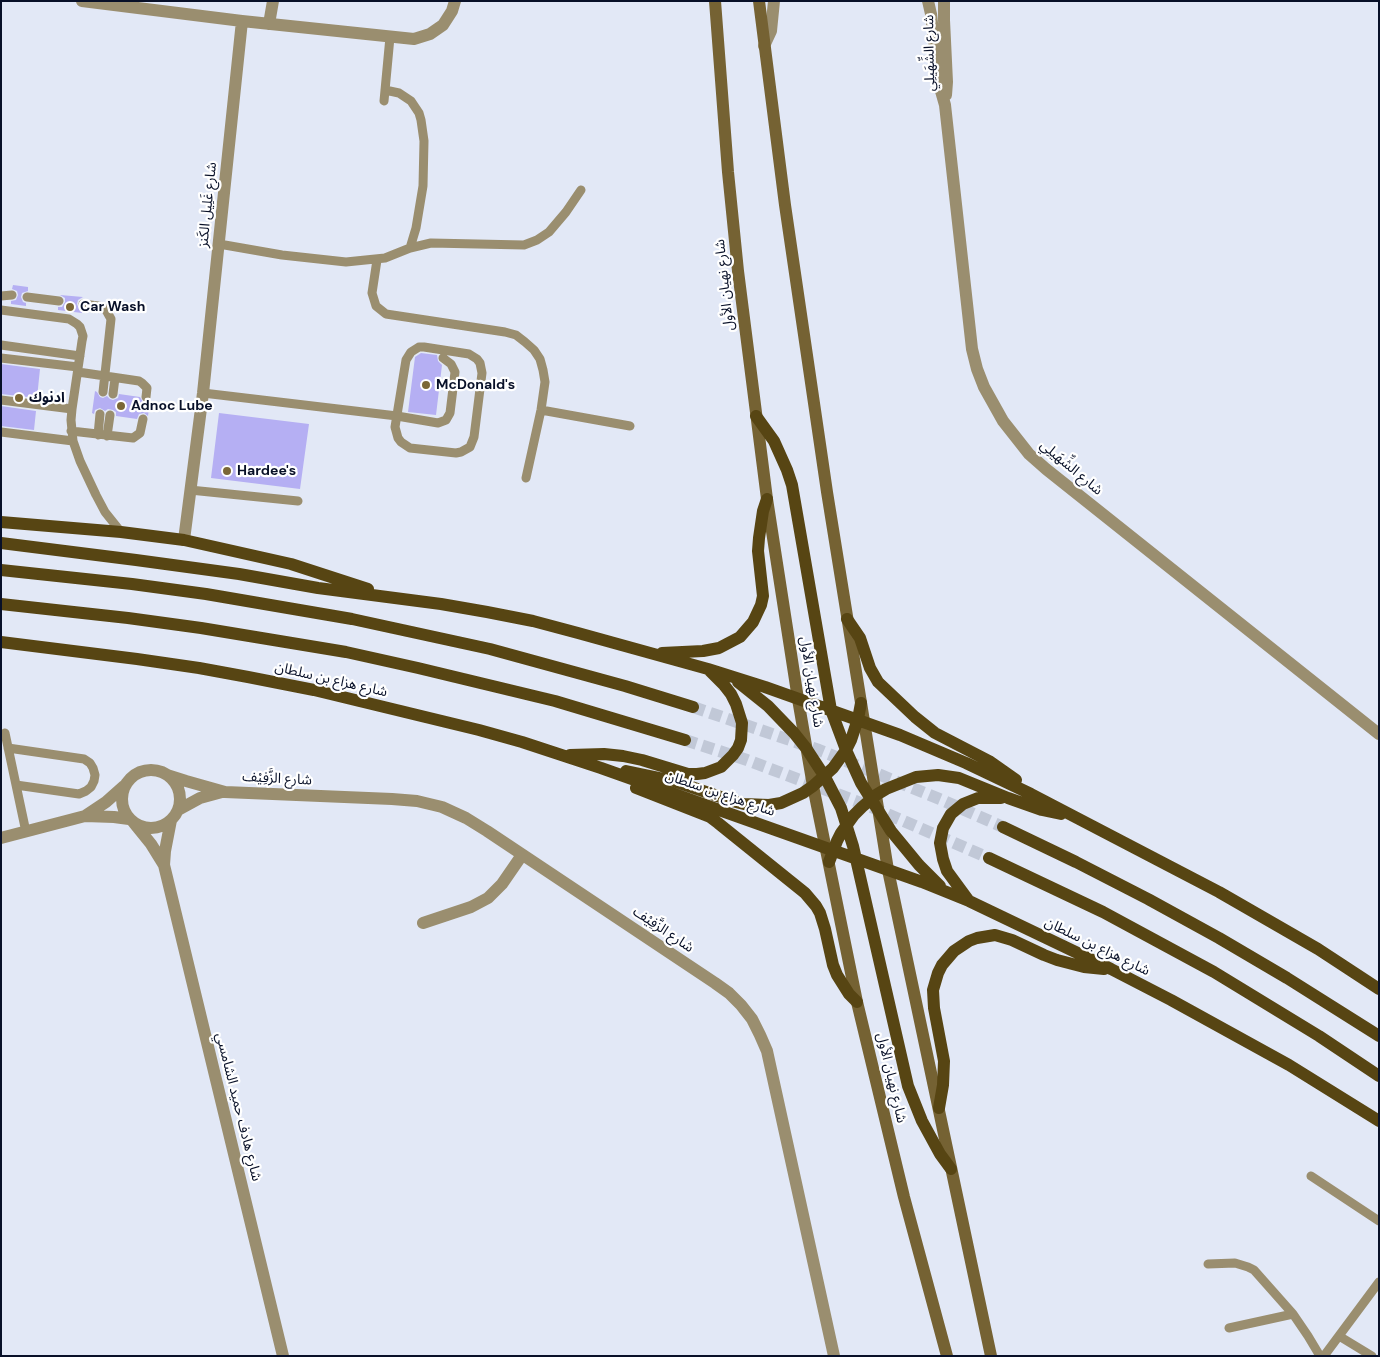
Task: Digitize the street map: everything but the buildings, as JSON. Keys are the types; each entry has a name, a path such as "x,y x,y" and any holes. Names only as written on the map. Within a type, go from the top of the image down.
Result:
{"main road":[{"name":"شارع نهيان الأول","path":"715,1 738,271 767,499 806,748 829,853 857,1002 946,1356"},
{"path":"759,1 814,404 873,797 879,812 888,870 991,1356"},
{"path":"756,416 777,448 792,485 831,710 861,784 873,797"},
{"path":"650,653 703,651 719,648 740,637 753,622 762,596 758,538 767,499"},
{"path":"1,522 121,532 184,540 291,564 395,598"},
{"path":"1,542 239,574 318,588 441,604 533,621 727,675 861,720 966,763 1031,794 1203,883 1318,949 1379,989"},
{"path":"1,570 206,594 352,619 498,652 625,686 693,707"},
{"name":"شارع هزاع بن سلطان","path":"1,604 201,628 346,652 555,701 685,740"},
{"path":"847,618 865,648 870,668 878,682 935,733 989,761 1031,794"},
{"name":"شارع هزاع بن سلطان","path":"1,642 137,659 314,690 479,730 601,768 829,853 856,858 969,901 1111,970 1230,1032 1379,1121"},
{"path":"565,756 594,754 623,756 688,774 705,773 721,767 738,748 741,740 742,723 731,694 708,669"},
{"path":"727,675 768,706 788,726 806,748 837,800 847,825 856,858 908,1086 922,1121 951,1169"},
{"path":"601,768 656,776 732,801 756,805 781,803 803,793 825,777 846,750 861,720"},
{"path":"601,768 642,791 710,817 805,893 820,913 837,975 857,1002"},
{"path":"829,853 854,815 873,797 906,780 921,776 938,775 959,778 1042,810 1078,817"},
{"path":"969,901 948,871 943,859 940,843 943,828 951,814 963,804 978,798 1008,798"},
{"path":"879,812 905,848 943,890"},
{"path":"1003,827 1148,899 1211,934 1287,978 1379,1036"},
{"path":"989,858 1103,912 1214,972 1379,1076"},
{"path":"939,1108 943,1085 944,1061 934,1008 934,990 942,964 954,951 969,941 995,935 1070,964 1111,970"}],"street":[{"path":"82,1 242,21 414,39 437,30 448,18 455,1"},
{"path":"269,24 273,1"},
{"path":"764,46 771,31 774,1"},
{"name":"شارع الشِّهَيلِي","path":"928,1 939,84 945,105 972,349 984,387 1003,421 1024,448 1046,469 1379,734"},
{"name":"شارع الشِّهَيلِي","path":"944,1 947,82 945,105"},
{"name":"شارع غَلِيل الكَنز","path":"184,540 219,244 242,21"},
{"path":"1,838 85,816 107,816 131,821 146,828 160,827 174,815 180,798 176,785 167,775 147,770 134,775 128,780 121,799 122,806 131,821"},
{"name":"شارع الزَّفِيْف","path":"167,775 225,792 417,801 442,808 466,818 729,993 752,1019 766,1051 834,1356"},
{"path":"85,816 125,786"},
{"name":"شارع الزَّفِيْف","path":"174,815 200,798 225,792"},
{"name":"شارع هادف حميد الشامسي","path":"174,815 165,851 164,865 282,1356"},
{"name":"شارع هادف حميد الشامسي","path":"131,821 164,865"},
{"path":"423,923 471,907 488,898 502,884 522,855"}],"lane":[{"path":"384,101 390,37"},
{"path":"385,90 399,93 411,101 416,106 422,120 424,142 423,186 418,220 410,248"},
{"path":"219,244 266,253 346,262 377,260 393,256 410,248 431,243 517,245 531,243 550,232 581,190"},
{"path":"377,260 372,293 376,306 386,314 505,332 516,335 526,342 537,354 544,370 545,382 542,410 526,478"},
{"path":"1,296 12,295"},
{"path":"27,297 59,301"},
{"path":"83,304 103,307 111,318 103,392"},
{"path":"1,310 69,319 80,327 83,336 72,409 72,436 80,461 96,495 105,512 121,532"},
{"path":"1,344 80,356"},
{"path":"419,347 424,347 469,354 480,363 482,373 474,437 466,450 456,453 410,448 398,438 395,427 406,360 411,352 419,347"},
{"path":"406,360 415,356"},
{"path":"1,358 135,380 142,383 146,388 146,398"},
{"path":"202,393 397,416 438,423 446,420 450,413 455,372 451,364 443,358"},
{"path":"113,394 115,378"},
{"path":"1,400 72,409"},
{"path":"542,410 630,426"},
{"path":"98,434 100,414"},
{"path":"108,436 110,415"},
{"path":"1,432 72,436 98,434 130,438 136,437 141,431 143,419"},
{"path":"190,490 298,501"},
{"path":"5,733 26,832"},
{"path":"8,748 84,759 90,763 95,775 91,787 86,792 79,794 16,786"},
{"path":"1311,1176 1379,1221"},
{"path":"1208,1264 1235,1263 1248,1267 1259,1275 1293,1314 1320,1356"},
{"path":"1324,1356 1379,1282"},
{"path":"1229,1328 1293,1314"},
{"path":"1339,1336 1372,1356"}],"tunnel":[{"path":"693,707 819,750 1003,827"},
{"path":"685,740 747,760 869,806 989,858"}],"place":[{"name":"Car Wash","path":"70,307"},
{"name":"McDonald's","path":"426,385"},
{"name":"ادنوك","path":"19,398"},
{"name":"Adnoc Lube","path":"121,406"},
{"name":"Hardee's","path":"227,471"}]}
